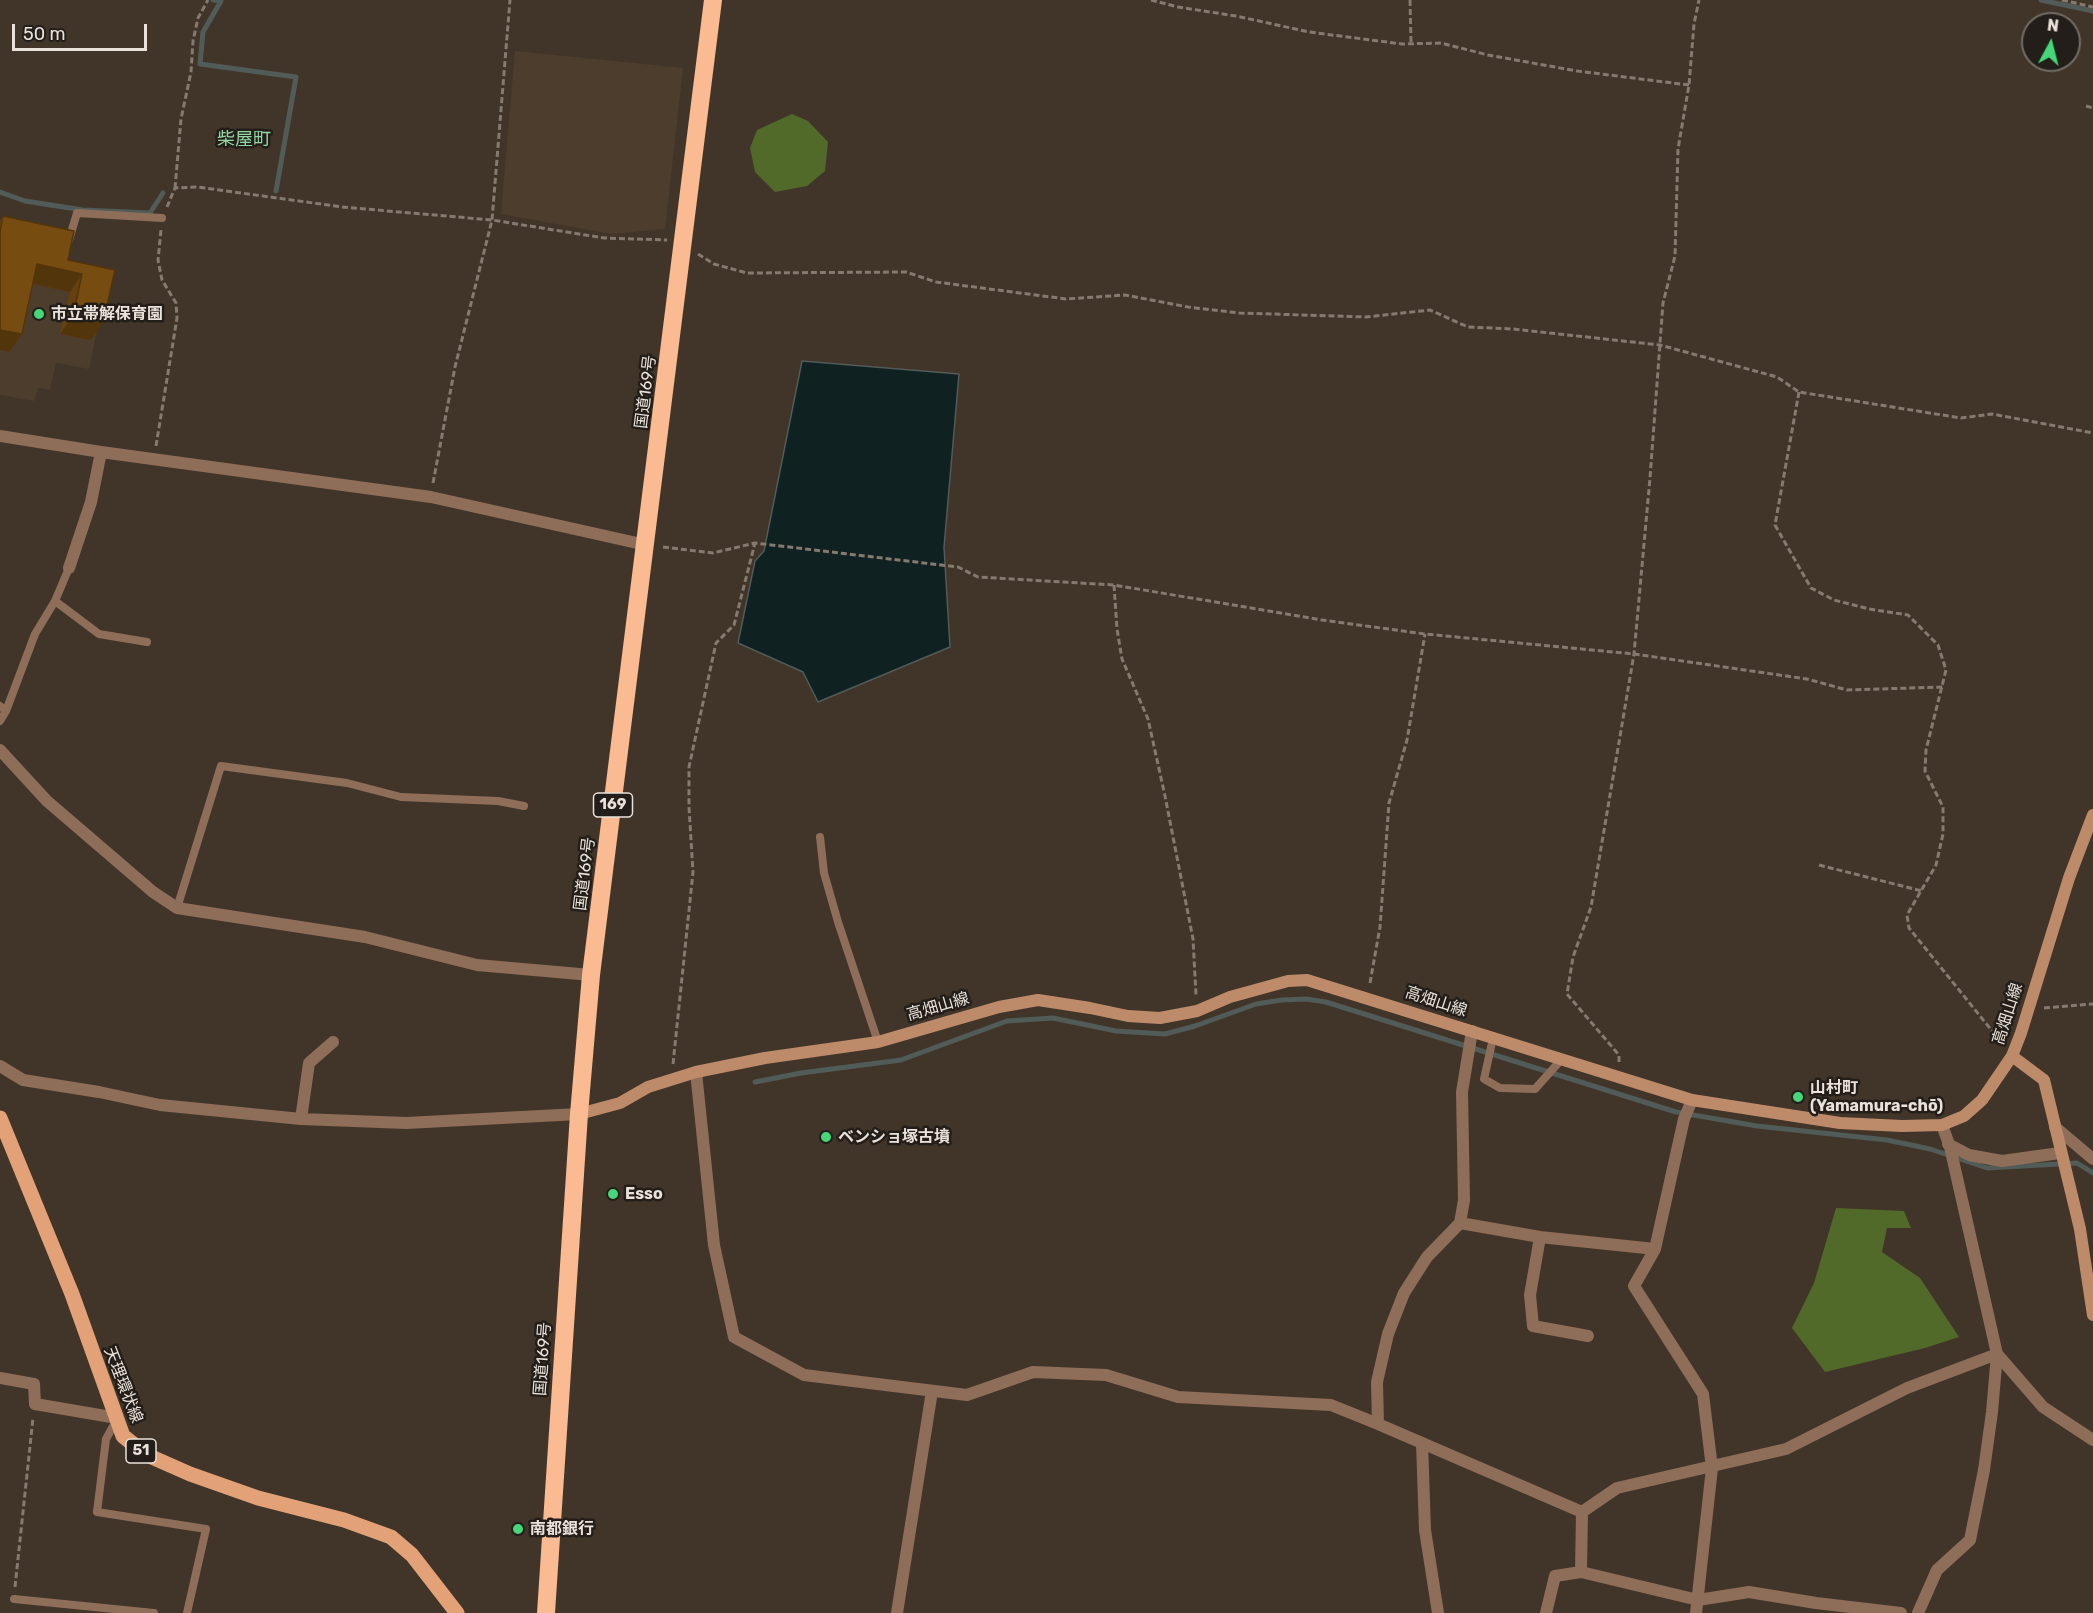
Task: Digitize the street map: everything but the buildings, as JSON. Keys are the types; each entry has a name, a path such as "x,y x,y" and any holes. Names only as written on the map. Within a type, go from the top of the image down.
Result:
{"highway":[{"name":"国道169号","path":"546,1613 579,1114 591,975 713,0"}],"main road":[{"name":"高畑山線","path":"579,1114 620,1103 648,1087 671,1078 765,1058 878,1042 999,1007 1038,1000 1128,1016 1160,1018 1197,1011 1230,997 1288,981 1307,980 1621,1079 1688,1109 1840,1123 1942,1125 1964,1116 1982,1100 2012,1056 2068,878 2093,815"},
{"path":"2012,1056 2044,1080 2080,1228 2093,1315"},
{"name":"天理環状線","path":"0,1118 72,1294 88,1344 123,1436 147,1455 190,1474 258,1498 344,1520 391,1537 412,1555 456,1613"}],"street":[{"path":"0,436 431,497 646,545"},
{"path":"69,568 91,502 101,452"},
{"path":"0,750 47,801 153,892 177,908 365,937 477,965 591,975"},
{"path":"1378,1424 1377,1382 1388,1334 1404,1293 1427,1257 1460,1223 1464,1200 1462,1092 1472,1031"},
{"path":"301,1119 309,1063 333,1042"},
{"path":"0,1066 23,1080 99,1092 160,1105 301,1119 406,1123 579,1114"},
{"path":"696,1072 714,1245 734,1337 804,1375 967,1395 1033,1372 1106,1374 1178,1397 1331,1406 1582,1512"},
{"path":"1688,1109 1655,1249 1634,1286 1703,1394 1712,1468 1697,1606"},
{"path":"1918,1613 1937,1570 1970,1540 1984,1470 1997,1354 1949,1145 1942,1125"},
{"path":"2055,1128 2093,1159"},
{"path":"1949,1145 1969,1155 2002,1161 2061,1153"},
{"path":"1460,1223 1540,1237 1655,1249"},
{"path":"1540,1237 1530,1294 1533,1326 1588,1336"},
{"path":"1997,1354 2043,1407 2093,1440"},
{"path":"1582,1512 1617,1488 1712,1468 1786,1449 1907,1388 1997,1354"},
{"path":"0,1378 34,1384 35,1404 117,1418"},
{"path":"897,1613 932,1390"},
{"path":"1422,1443 1425,1530 1438,1613"},
{"path":"1581,1572 1582,1512"},
{"path":"1546,1613 1555,1576 1581,1572 1697,1606 1749,1592 1901,1613"}],"lane":[{"path":"60,238 70,240 77,213 162,218"},
{"path":"0,721 3,708 35,634 55,601 69,568"},
{"path":"55,601 99,634 147,642"},
{"path":"177,908 221,766 347,783 401,797 498,801 524,806"},
{"path":"820,837 824,873 878,1042"},
{"path":"1493,1038 1484,1078 1500,1088 1535,1089 1561,1060"},
{"path":"117,1418 106,1439 98,1512 206,1529 187,1613"},
{"path":"14,1599 154,1613"}],"path":[{"path":"153,458 177,318 176,303 162,280 158,260 162,218 175,188 181,119 191,72 198,18 208,0"},
{"path":"431,497 455,367 492,220 510,0"},
{"path":"1150,0 1309,32 1411,44 1441,43 1488,55 1577,71 1689,85"},
{"path":"1410,0 1411,44"},
{"path":"1621,1079 1619,1055 1567,994 1573,957 1591,907 1634,654 1663,303 1676,256 1678,149 1689,85 1694,24 1699,0"},
{"path":"2062,0 2093,7"},
{"path":"2086,106 2093,108"},
{"path":"175,188 198,187 342,207 492,220 604,238 684,243 714,264 747,273 906,272 936,282 1066,299 1125,295 1239,314 1366,317 1430,310 1468,327 1513,329 1660,345 1777,377 1799,392 1960,418 1992,414 2093,433"},
{"path":"1799,392 1775,525 1811,588 1834,600 1869,609 1908,615 1938,645 1946,670 1926,750 1925,771 1943,807 1943,834 1936,865 1907,915 1909,928 2012,1056"},
{"path":"646,545 713,553 755,543 958,567 978,578 1113,585 1322,620 1425,634 1634,654 1807,679 1847,690 1943,687"},
{"path":"671,1078 693,872 689,767 716,643 734,625 755,543"},
{"path":"1113,585 1122,659 1148,719 1193,939 1197,1011"},
{"path":"1367,998 1380,927 1389,802 1407,740 1425,634"},
{"path":"1819,865 1922,891"},
{"path":"2028,1009 2093,1004"},
{"path":"14,1599 35,1404"}],"shaded area":[{"path":"515,51 683,68 665,229 611,234 501,214"},
{"path":"0,233 63,275 107,283 89,369 56,363 50,390 38,388 34,401 0,395"},
{"path":"802,361 959,374 944,547 950,647 818,702 803,672 738,643 755,561 764,551"}],"green space":[{"path":"792,114 808,121 828,142 825,171 807,186 775,192 755,172 750,148 757,130"},
{"path":"1836,1208 1904,1211 1911,1228 1887,1228 1882,1252 1920,1278 1959,1337 1925,1348 1825,1372 1792,1328 1814,1283"}],"waterway":[{"path":"213,0 221,1 203,32 200,64 296,77 276,191"},
{"path":"2041,0 2093,11"},
{"path":"0,192 25,201 83,210 150,213 163,193"},
{"path":"755,1082 801,1073 901,1060 1007,1021 1053,1018 1116,1031 1165,1034 1256,1004 1306,999 1326,1002 1676,1112 1757,1126 1887,1140 1930,1149 1987,1168 2077,1163 2093,1173"}],"place":[{"name":"市立帯解保育園","path":"39,314"},
{"name":"山村町 (Yamamura-chō)","path":"1798,1097"},
{"name":"ベンショ塚古墳","path":"826,1137"},
{"name":"Esso","path":"613,1194"},
{"name":"南都銀行","path":"518,1529"}],"district":[{"name":"柴屋町","path":"244,140"}]}
